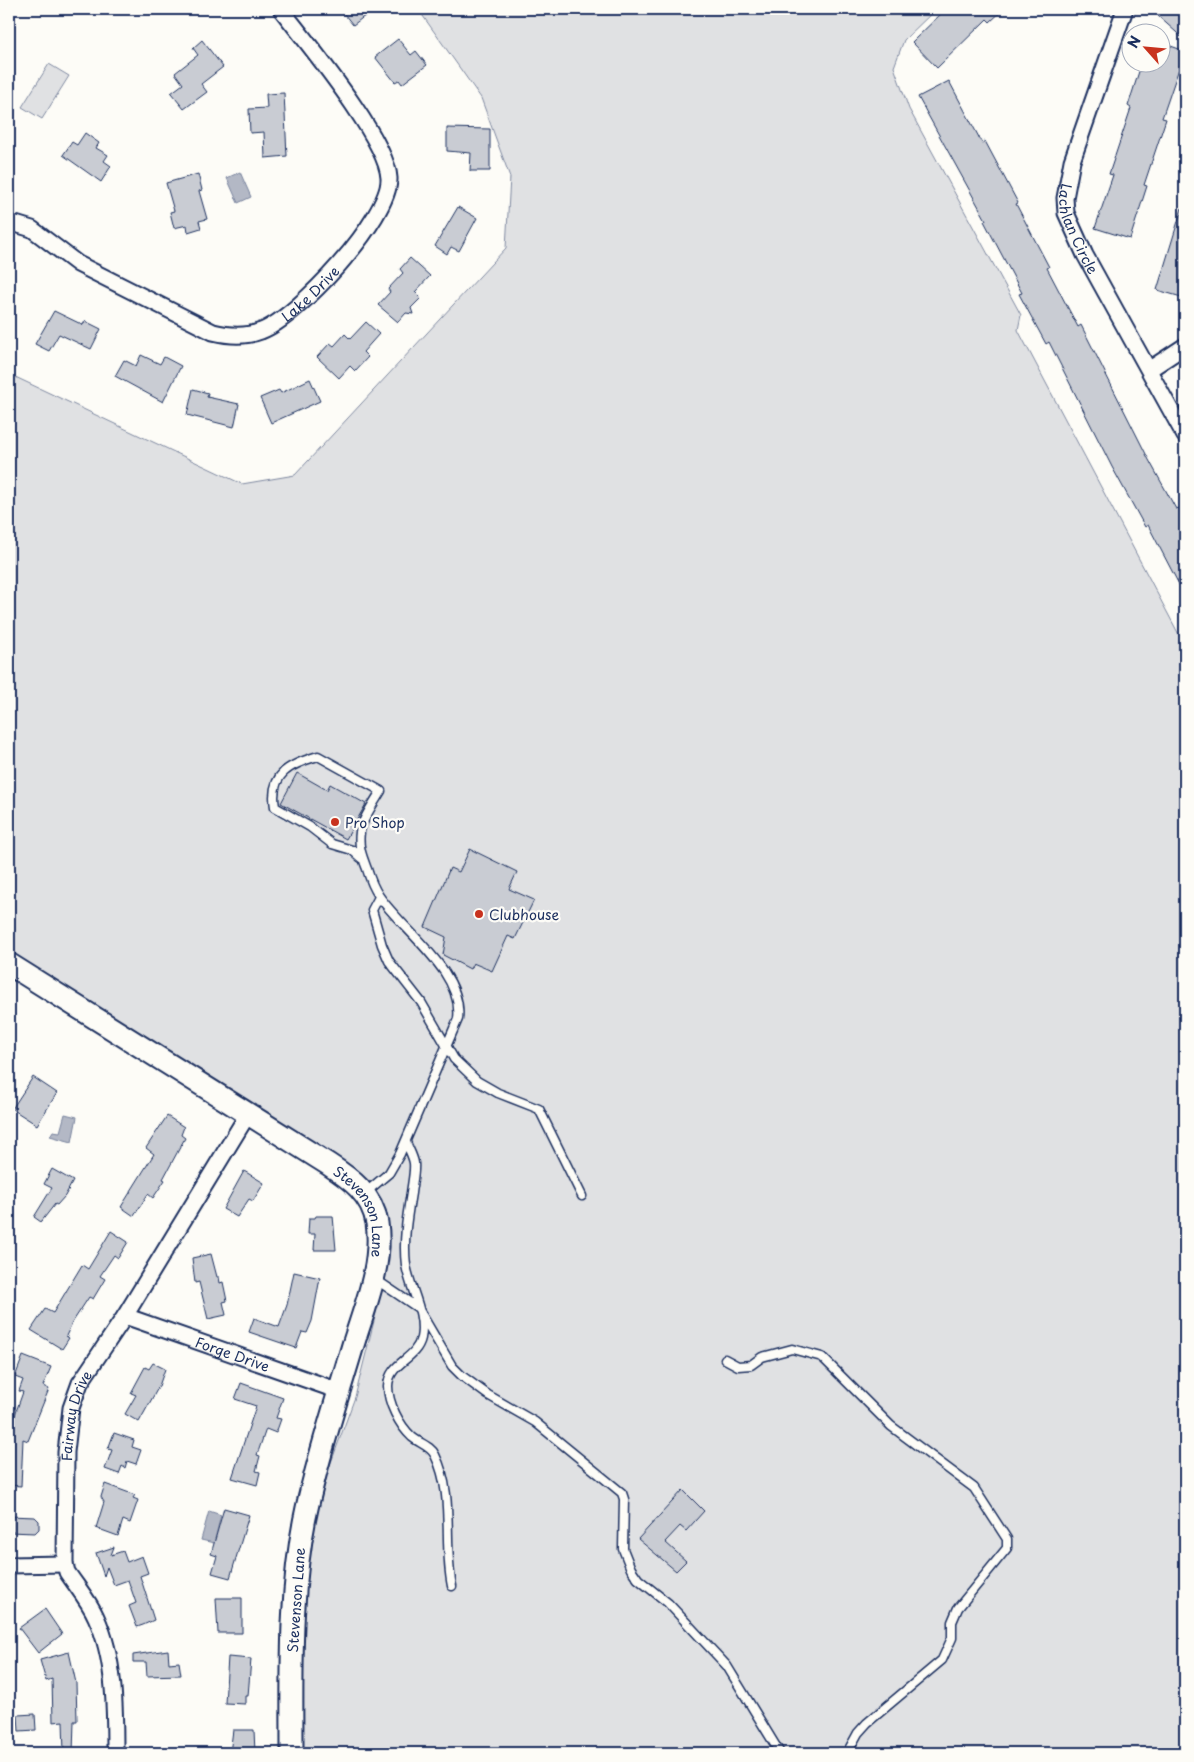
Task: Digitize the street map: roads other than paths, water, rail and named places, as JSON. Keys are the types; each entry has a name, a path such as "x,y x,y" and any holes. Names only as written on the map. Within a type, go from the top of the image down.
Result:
{"street":[{"name":"Lake Drive","path":"9,222 32,229 78,264 213,332 225,335 245,335 261,332 288,316 340,263 370,227 384,203 389,178 379,148 359,114 281,9"},
{"name":"Lachlan Circle","path":"1125,9 1072,161 1066,198 1066,213 1085,255 1150,369 1185,436"},
{"path":"1150,369 1185,346"},
{"name":"Stevenson Lane","path":"9,964 350,1179 365,1193 377,1223 378,1246 373,1278 313,1482 297,1566 293,1639 292,1753"},
{"name":"Fairway Drive","path":"115,1753 112,1683 103,1636 96,1617 67,1572 65,1564 65,1462 72,1408 80,1384 125,1316 248,1114"},
{"name":"Forge Drive","path":"125,1316 339,1390"},
{"path":"9,1564 65,1564"}],"lane":[{"path":"361,858 352,850 332,844 310,827 275,807 273,798 280,774 292,763 318,756 381,791 360,830 361,858 379,897 444,972 456,992 460,1007 458,1019 406,1142 389,1173 365,1193"},
{"path":"379,897 372,910 382,945 389,961 421,1002 448,1044 454,1058 477,1082 498,1093 539,1109 582,1196"},
{"path":"406,1142 414,1164 405,1233 406,1266 417,1298 422,1328 418,1347 413,1354 394,1369 388,1387 390,1401 402,1424 412,1437 434,1453 440,1468 446,1500 449,1573 452,1586"},
{"path":"373,1278 418,1308 452,1366 462,1376 488,1395 535,1422 622,1493 624,1500 622,1549 631,1570 668,1603 727,1666 780,1753"},
{"path":"725,1359 738,1366 751,1365 762,1357 792,1349 822,1358 892,1426 974,1488 1007,1539 1007,1548 958,1608 952,1622 952,1638 942,1660 867,1723 858,1733 847,1753"}],"place":[{"name":"Pro Shop","path":"335,822"},
{"name":"Clubhouse","path":"479,914"}]}
